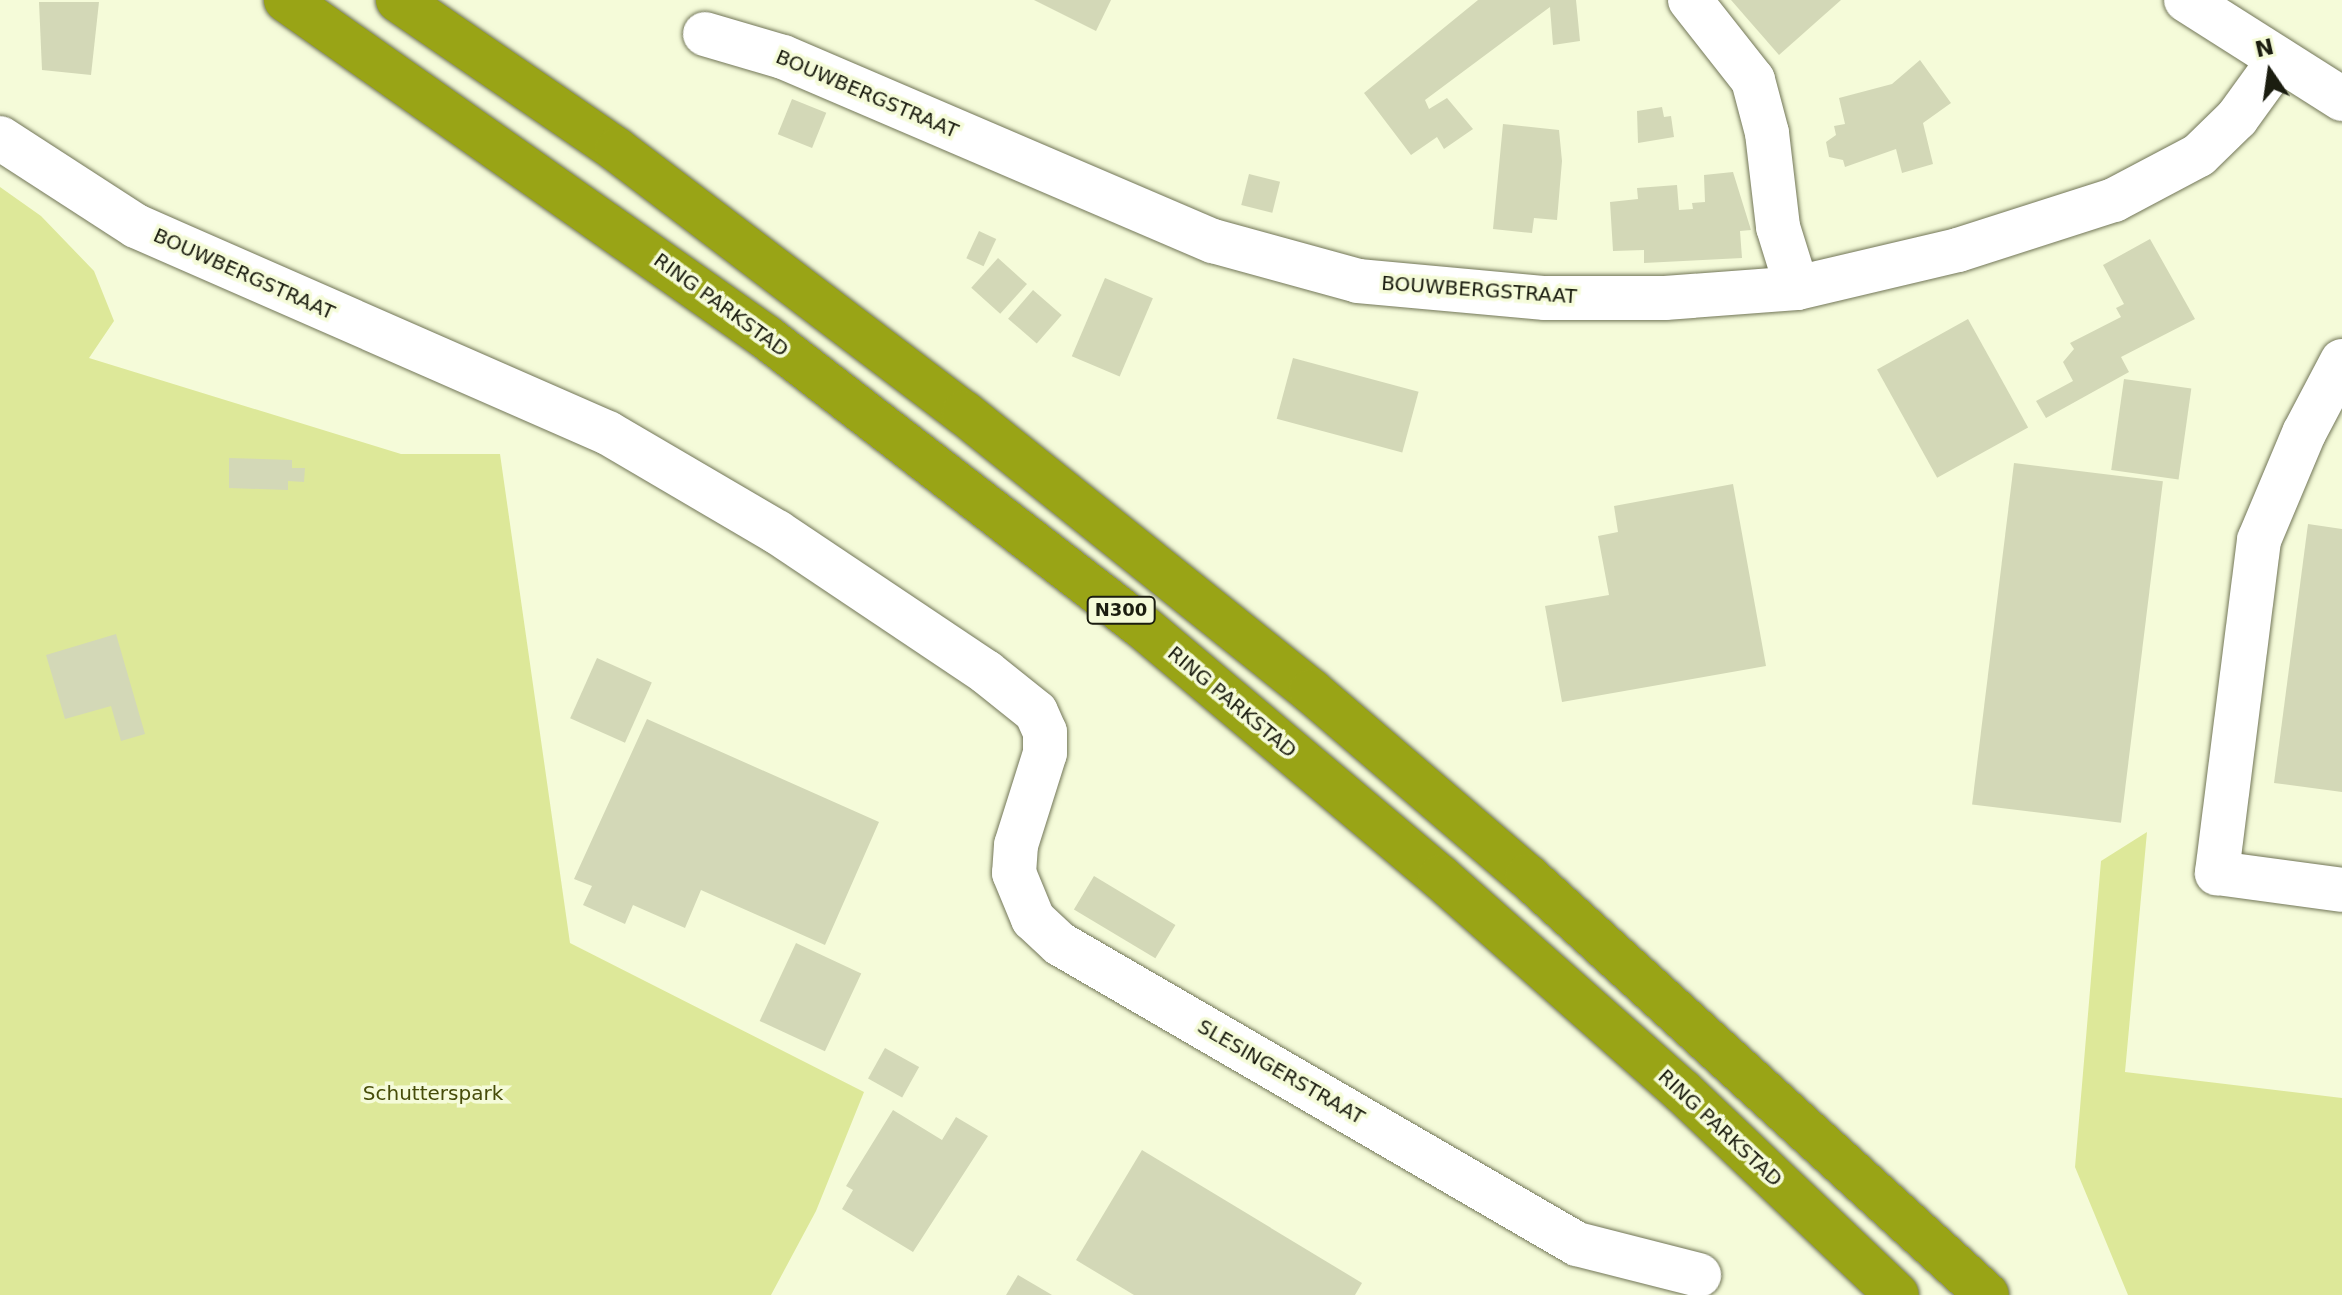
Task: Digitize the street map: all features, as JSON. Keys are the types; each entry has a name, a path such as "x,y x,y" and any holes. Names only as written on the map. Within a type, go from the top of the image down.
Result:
{"highway":[{"name":"RING PARKSTAD","path":"286,0 766,337 1143,627 1440,877 1682,1091 1897,1295"},
{"name":"N300","path":"398,0 630,159 964,413 1311,691 1527,876 1987,1295"}],"street":[{"path":"1690,0 1753,80 1767,133 1778,227 1797,288"},
{"path":"2186,0 2342,99"},
{"name":"BOUWBERGSTRAAT","path":"705,34 783,57 1213,241 1358,281 1545,298 1665,298 1797,288 1958,250 2114,200 2199,155 2237,118 2279,60"},
{"name":"BOUWBERGSTRAAT","path":"0,138 136,226 608,433 777,532 986,672 1036,712 1045,732 1045,753"},
{"path":"2342,361 2304,433 2259,540 2217,873 2342,890"},
{"name":"SLESINGERSTRAAT","path":"1045,753 1016,845 1014,873 1033,919 1060,944 1577,1244 1699,1275"}],"green space":[{"name":"Schutterspark","path":"0,187 41,216 94,271 114,321 89,358 401,454 500,454 570,943 864,1092 816,1211 771,1295 0,1295"},
{"path":"2147,832 2125,1072 2342,1098 2342,1295 2128,1295 2075,1167 2101,861"}],"building":[{"path":"1034,0 1111,0 1096,31"},
{"path":"1478,0 1576,0 1580,41 1553,45 1550,7 1425,100 1429,109 1447,98 1473,129 1444,149 1437,137 1411,155 1364,93"},
{"path":"1731,0 1841,0 1779,55"},
{"path":"39,2 99,2 91,75 42,70"},
{"path":"1920,60 1951,103 1923,123 1933,164 1902,173 1896,149 1845,167 1843,160 1829,157 1826,142 1836,135 1834,126 1845,124 1839,98 1892,84"},
{"path":"792,99 826,113 812,148 778,134"},
{"path":"1662,107 1664,117 1671,116 1674,137 1638,143 1637,111"},
{"path":"1503,124 1559,130 1562,161 1557,220 1534,218 1532,233 1493,229"},
{"path":"1733,172 1751,230 1740,231 1742,258 1644,263 1644,250 1613,251 1610,202 1638,199 1637,188 1677,185 1679,210 1693,209 1692,203 1705,202 1704,175"},
{"path":"1249,174 1280,182 1272,213 1241,205"},
{"path":"979,231 996,239 984,266 966,258"},
{"path":"2150,239 2195,319 2121,357 2129,372 2046,418 2036,401 2073,381 2063,362 2074,349 2070,343 2121,317 2116,308 2124,304 2103,265"},
{"path":"998,258 1027,284 1000,314 971,288"},
{"path":"1105,278 1153,298 1120,377 1072,356"},
{"path":"1033,290 1062,315 1037,344 1008,319"},
{"path":"1968,319 2028,427 1937,478 1877,369"},
{"path":"1293,358 1419,392 1402,452 1277,419"},
{"path":"2124,379 2191,388 2179,480 2111,470"},
{"path":"229,458 292,460 292,468 305,468 304,482 288,481 288,490 229,488"},
{"path":"2014,463 2163,481 2121,823 1972,804"},
{"path":"1733,484 1766,666 1562,702 1545,606 1609,595 1598,536 1618,532 1614,506"},
{"path":"2308,524 2342,529 2342,792 2274,783"},
{"path":"116,634 145,734 121,741 111,706 65,719 46,655"},
{"path":"597,658 652,682 625,743 570,718"},
{"path":"647,719 879,822 825,945 701,890 685,928 633,905 625,924 583,905 592,886 574,879"},
{"path":"1094,876 1175,925 1155,958 1074,909"},
{"path":"796,943 861,973 825,1051 760,1021"},
{"path":"885,1048 919,1067 902,1098 868,1079"},
{"path":"893,1110 942,1140 956,1117 988,1136 913,1252 842,1209 853,1190 846,1186"},
{"path":"1142,1150 1362,1283 1355,1295 1134,1295 1076,1260"},
{"path":"1018,1275 1047,1292 1052,1295 1006,1295"}]}
